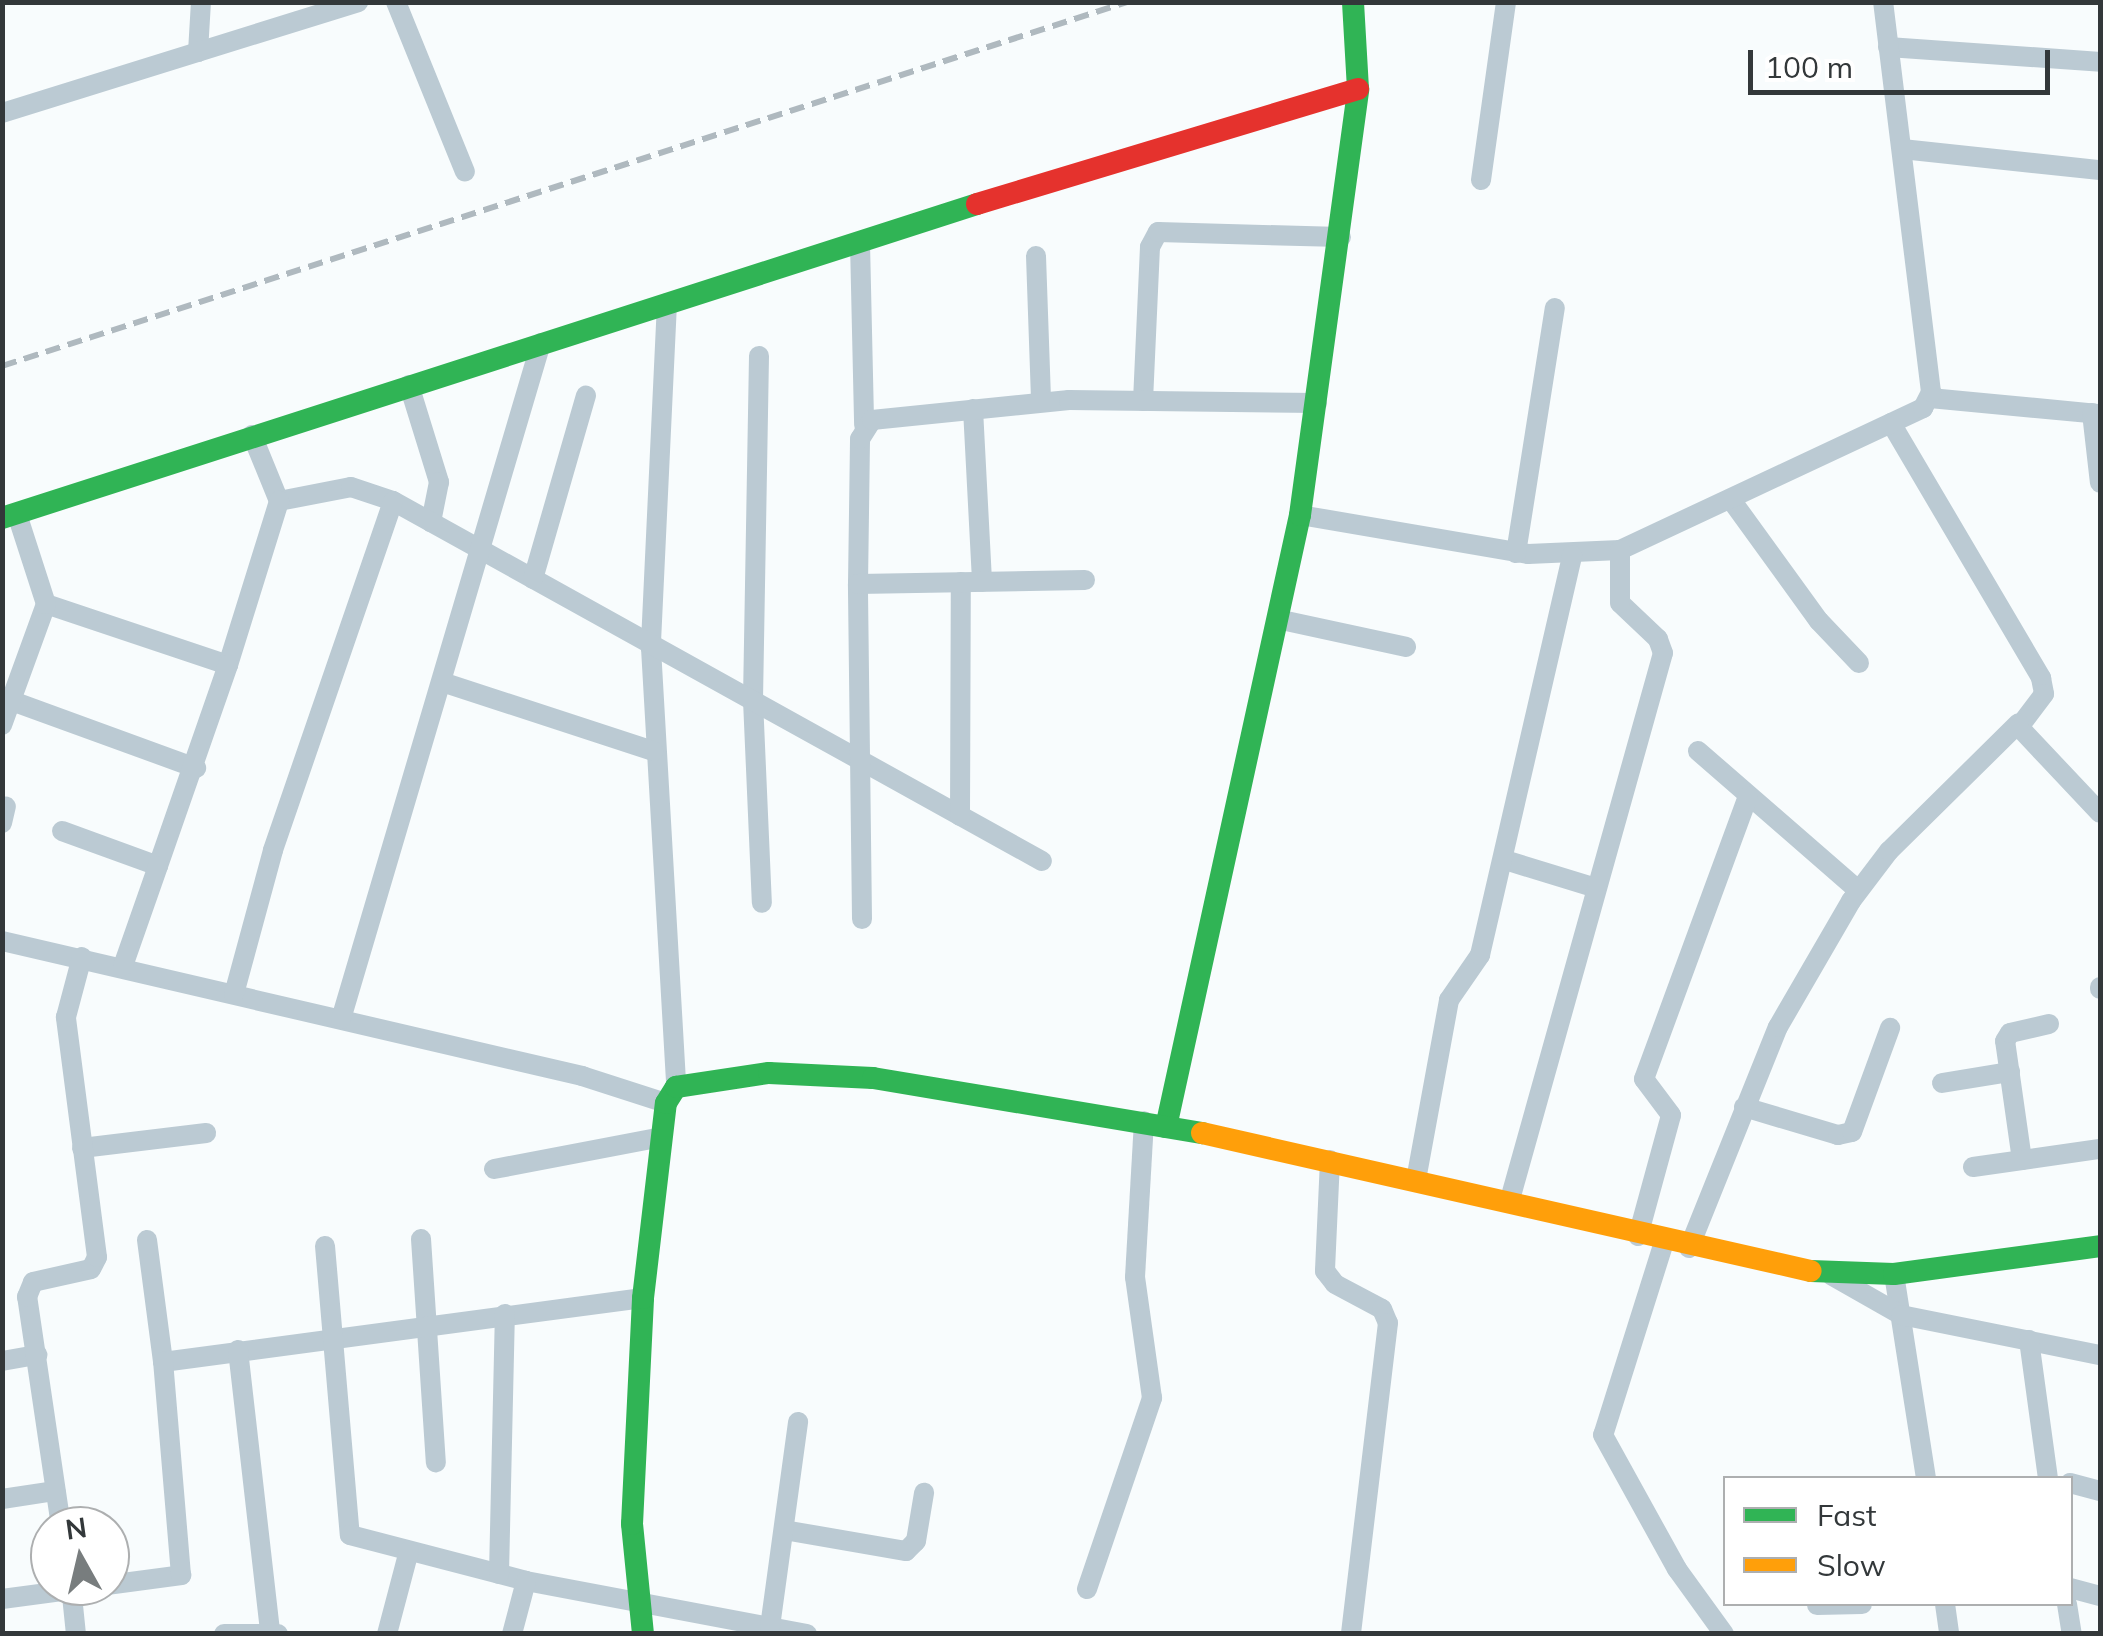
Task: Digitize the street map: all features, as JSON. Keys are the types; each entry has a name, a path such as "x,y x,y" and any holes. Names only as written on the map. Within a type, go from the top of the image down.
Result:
{"street":[{"path":"198,52 200,2"},
{"path":"396,2 465,172"},
{"path":"1087,1589 1152,1398 1136,1278 1155,1124 1300,515 1358,89 1353,2"},
{"path":"1482,180 1506,2"},
{"path":"1883,2 1930,398"},
{"path":"2,113 355,3"},
{"path":"1888,47 2100,62"},
{"path":"2,726 46,604 10,516 667,303 1358,89"},
{"path":"1902,149 2100,170"},
{"path":"1143,401 1150,247 1158,232 1340,237"},
{"path":"860,243 864,425 856,759 862,919"},
{"path":"1036,256 1041,402"},
{"path":"643,1634 632,1524 643,1298 662,1137 671,1095 651,648 667,303"},
{"path":"1516,553 1554,308"},
{"path":"341,1020 445,683 541,343"},
{"path":"760,356 753,700 762,902"},
{"path":"409,385 439,482 431,522"},
{"path":"533,579 586,395"},
{"path":"1300,515 1516,553 1572,555 1620,550 1732,501 1891,423 1930,398 2096,414 2100,483"},
{"path":"864,425 1041,402 1317,403"},
{"path":"960,816 974,409"},
{"path":"1689,1248 1778,1028 1858,890 1889,852 2020,723 2044,694 2040,678 1891,423"},
{"path":"122,966 196,768 279,501 252,435"},
{"path":"279,501 351,487 393,501 651,648 753,700 1042,862"},
{"path":"234,994 273,850 393,501"},
{"path":"1732,501 1819,620 1859,663"},
{"path":"1509,1204 1592,887 1663,653 1658,639 1620,603 1620,550"},
{"path":"1416,1180 1449,1000 1480,955 1505,860 1572,555"},
{"path":"858,584 1085,580"},
{"path":"46,604 228,666"},
{"path":"1278,619 1406,646"},
{"path":"445,683 653,751"},
{"path":"12,701 196,768"},
{"path":"2020,723 2100,813"},
{"path":"1698,751 1858,890"},
{"path":"1638,1236 1671,1115 1644,1079 1748,797"},
{"path":"62,832 158,866"},
{"path":"1505,860 1592,887"},
{"path":"2,941 671,1095 724,1075 872,1078 1155,1124 1330,1160 1689,1248 1829,1274 1894,1274 2100,1246"},
{"path":"58,1506 28,1288 95,1264 66,1017 82,957"},
{"path":"2022,1160 2007,1036 2049,1024"},
{"path":"1744,1107 1838,1136 1852,1132 1890,1028"},
{"path":"1942,1083 2010,1072"},
{"path":"82,1148 206,1133"},
{"path":"494,1168 662,1137"},
{"path":"1974,1167 2100,1149"},
{"path":"1330,1160 1324,1271 1335,1284 1382,1309 1388,1323 1351,1634"},
{"path":"420,1239 436,1462"},
{"path":"130,1580 180,1574 163,1362 147,1240"},
{"path":"1664,1242 1604,1436 1638,1506 1724,1634"},
{"path":"325,1246 346,1524 361,1541 526,1582 806,1634"},
{"path":"1829,1274 1901,1315 2100,1355"},
{"path":"1894,1274 1926,1476"},
{"path":"163,1362 332,1335 643,1298"},
{"path":"499,1574 505,1314"},
{"path":"2029,1340 2050,1476"},
{"path":"224,1634 274,1632 238,1350"},
{"path":"2,1361 38,1355"},
{"path":"770,1627 798,1422"},
{"path":"2073,1484 2100,1491"},
{"path":"2,1499 55,1491"},
{"path":"784,1530 906,1551 916,1541 924,1493"},
{"path":"387,1634 409,1551"},
{"path":"512,1634 526,1582"},
{"path":"2073,1589 2100,1596"},
{"path":"2,1600 30,1595"},
{"path":"73,1606 76,1634"},
{"path":"1945,1606 1949,1634"},
{"path":"2067,1606 2072,1634"}],"railway":[{"path":"2,366 1127,2"}],"traffic: fast":[{"path":"1166,1127 1300,515 1358,89 1353,2"},
{"path":"2,518 977,204"},
{"path":"643,1634 632,1524 643,1298 666,1103 676,1087 769,1073 873,1078 1202,1133"},
{"path":"1811,1271 1894,1274 2100,1246"}],"traffic: slow":[{"path":"1202,1133 1811,1271"}],"traffic: jam":[{"path":"977,204 1358,89"}]}
